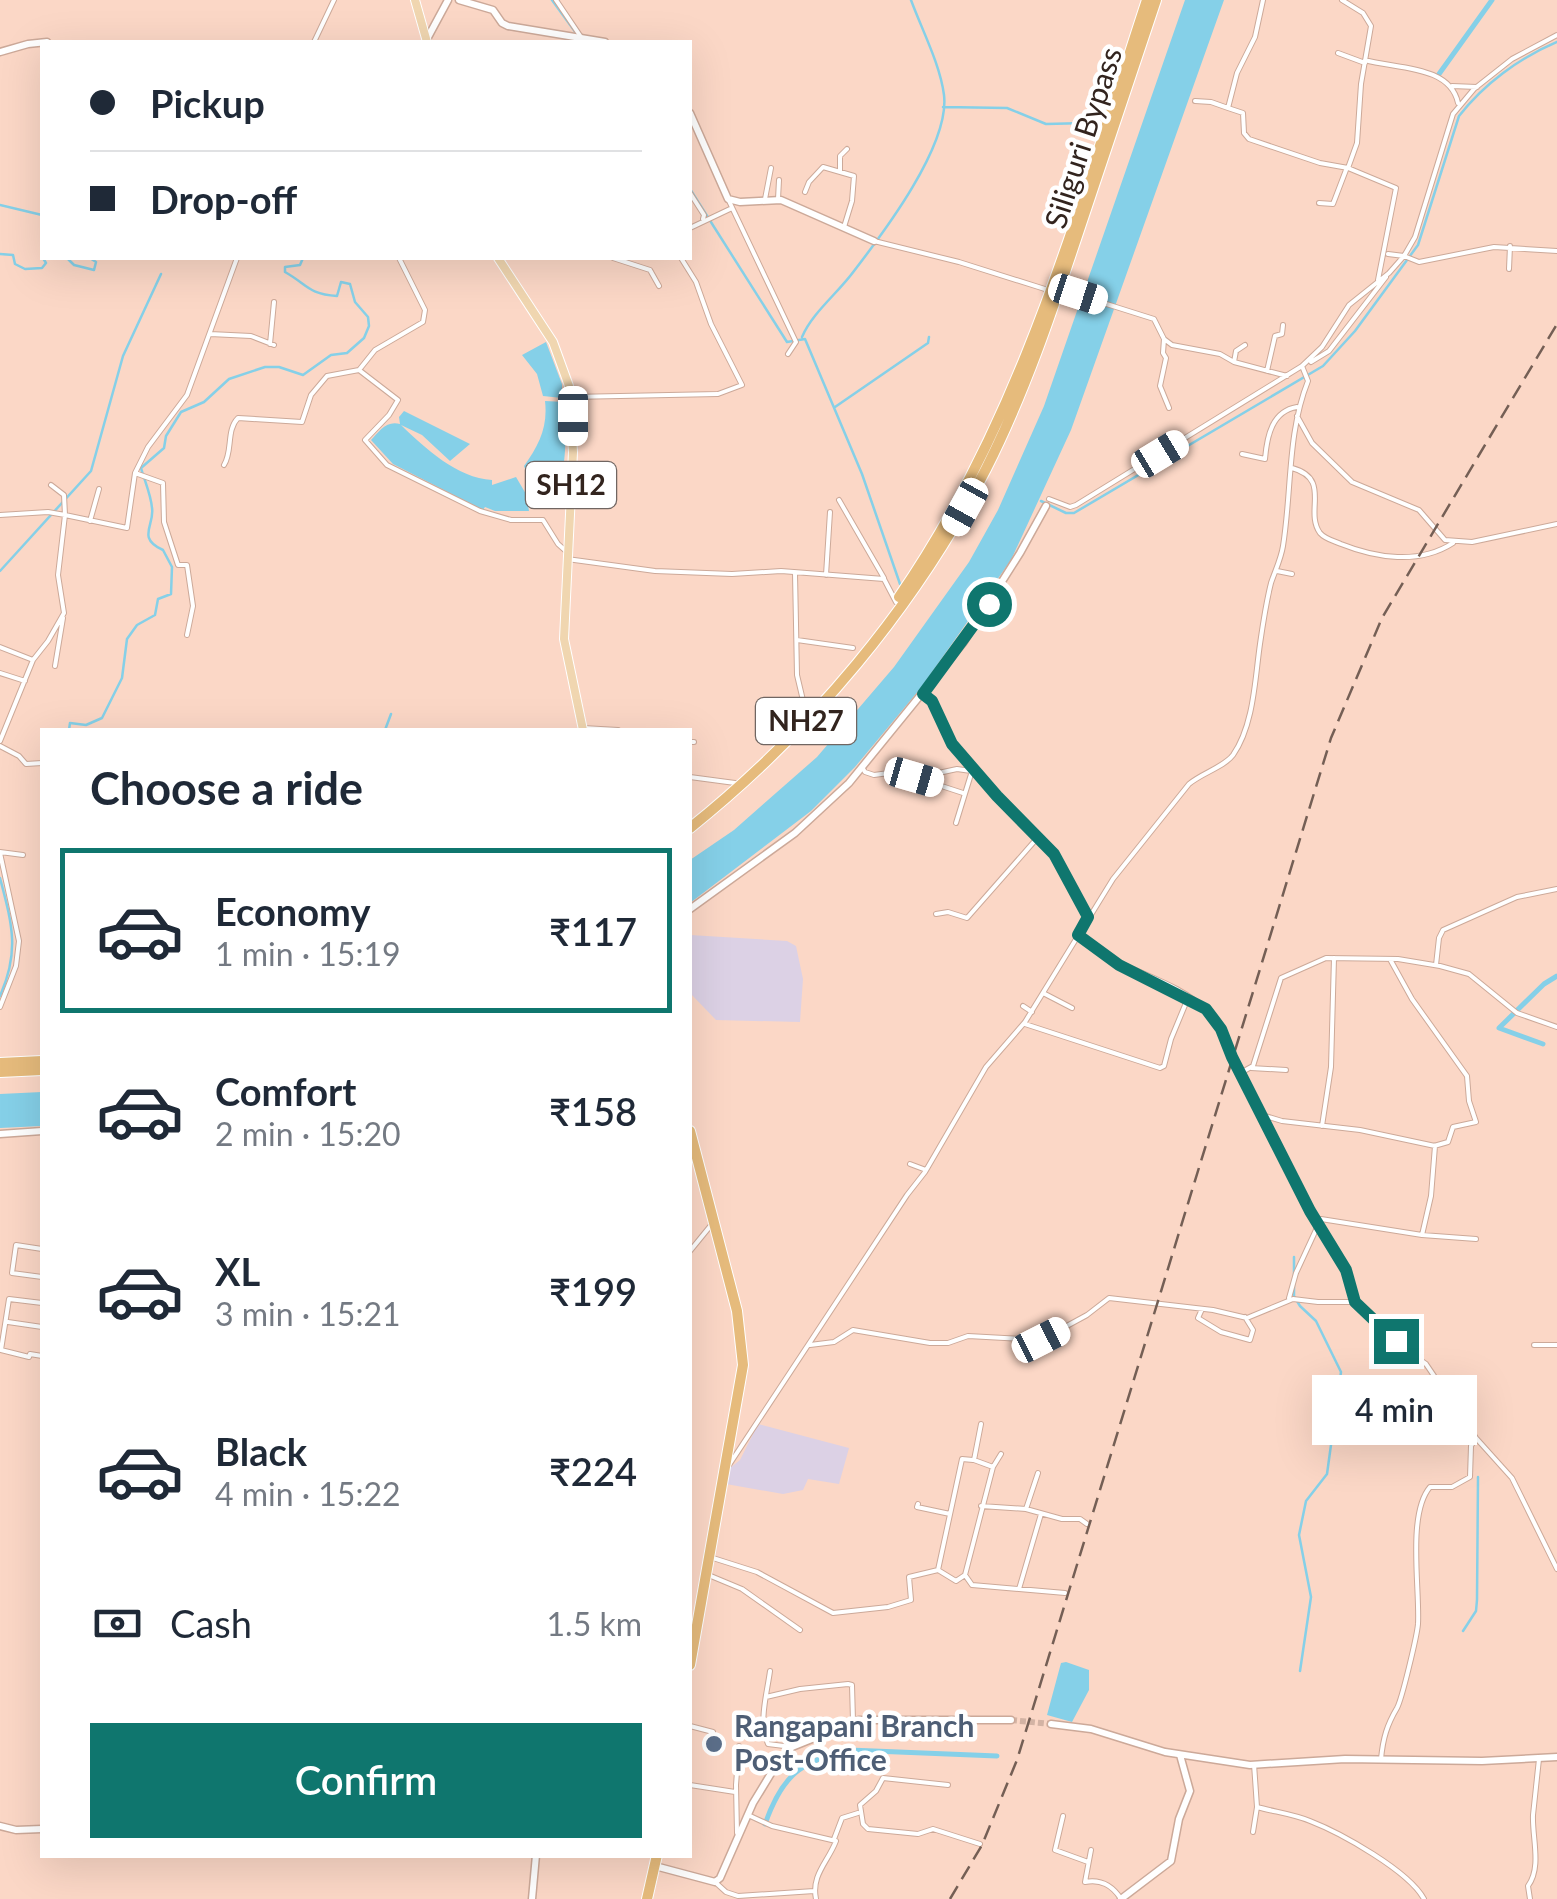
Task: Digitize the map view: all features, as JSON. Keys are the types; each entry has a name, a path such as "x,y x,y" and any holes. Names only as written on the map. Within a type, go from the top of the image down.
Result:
{"highway":[{"name":"NH27","path":"1054,292 1147,0"},
{"name":"Siliguri Bypass","path":"692,826 808,719 950,534 987,468 1028,377 1156,0"},
{"name":"NH27","path":"692,817 734,783 806,713 904,595"},
{"path":"0,1062 40,1061"},
{"path":"0,1072 40,1070"},
{"path":"692,1139 737,1311 742,1353 742,1380 692,1651"},
{"path":"647,1899 656,1861"}],"main road":[{"path":"416,0 427,40"},
{"name":"SH12","path":"499,260 554,342 571,397 573,452 564,638 583,728"}],"street":[{"path":"315,40 334,0"},
{"path":"428,40 448,0"},
{"path":"458,0 493,10 508,26 578,40"},
{"path":"493,10 494,0"},
{"path":"556,0 578,40"},
{"path":"1228,108 1236,74 1255,37 1263,0"},
{"path":"1319,203 1332,204 1357,143 1370,22 1363,12 1342,0"},
{"path":"692,907 795,833 862,767 923,694 989,604 1047,502 1076,505 1328,351 1405,256 1415,238 1444,136 1459,106 1477,86 1526,49 1557,36"},
{"path":"0,52 40,43"},
{"path":"1338,52 1365,62 1433,74 1456,91 1459,106"},
{"path":"1450,85 1477,86"},
{"path":"1195,101 1211,102 1244,115 1244,132 1249,139 1396,188 1378,280"},
{"path":"692,117 795,340 788,354"},
{"path":"840,172 840,156 847,149"},
{"path":"766,200 766,183 772,168"},
{"path":"805,192 820,168 855,178 844,227"},
{"path":"778,199 779,180"},
{"path":"692,196 707,218"},
{"path":"728,199 778,199 875,241 1054,292 1078,294 1154,319 1164,339 1166,358 1160,386 1168,408"},
{"path":"692,227 732,208"},
{"path":"1388,254 1416,262 1467,250 1510,246 1557,251"},
{"path":"1508,269 1510,246"},
{"path":"0,515 50,512 126,528 137,474 148,447 187,395 237,260"},
{"path":"224,464 233,422 238,418 302,422 311,396 327,376 359,370 376,350 408,334 426,318 400,260"},
{"path":"619,260 650,270 659,286"},
{"path":"571,397 718,394 742,386 683,260"},
{"path":"1302,368 1349,305 1389,273"},
{"path":"210,334 251,336 272,344 274,302"},
{"path":"1267,371 1275,336 1282,334 1283,325"},
{"path":"1164,339 1178,348 1220,354 1234,362 1287,376"},
{"path":"1234,362 1236,351 1245,345"},
{"path":"725,1469 926,1170 986,1067 1032,1012 1113,879 1189,784 1203,772 1226,762 1237,749 1247,721 1264,616 1283,545 1291,446 1308,379 1302,368"},
{"path":"359,370 398,400 365,440 387,465 498,518 543,520 567,555 674,572 795,572 884,579"},
{"path":"1242,454 1265,458 1274,421 1288,408 1298,407"},
{"path":"1297,415 1312,442 1352,482 1419,510 1431,520 1440,537 1453,543"},
{"path":"1292,468 1301,471 1313,484 1318,498 1313,514 1321,534 1374,556 1430,555 1453,543 1557,524"},
{"path":"137,474 163,483 167,536 178,566 187,564 193,606 187,634"},
{"path":"50,485 64,498 58,576 64,613 55,666"},
{"path":"90,521 98,489"},
{"path":"839,500 884,579 904,595"},
{"path":"826,575 830,512"},
{"path":"1276,571 1292,574"},
{"path":"795,572 797,675 806,713"},
{"path":"40,762 26,764 0,744 32,660 64,613"},
{"path":"797,640 854,648"},
{"path":"0,648 32,660"},
{"path":"0,673 25,681"},
{"path":"923,694 932,701 952,744 974,771 1054,854 1088,917"},
{"path":"862,767 874,774 906,772 920,777 974,771"},
{"path":"956,822 963,792 974,771"},
{"path":"906,772 963,792"},
{"path":"692,777 734,783"},
{"path":"936,914 948,912 967,918 1039,836"},
{"path":"0,1006 16,966 19,940 0,853 24,856"},
{"path":"1436,965 1438,938 1443,930 1517,897 1557,888"},
{"path":"1078,935 1119,965 1206,1009 1221,1029 1317,1222 1346,1270 1355,1302 1388,1330 1400,1346 1426,1364 1476,1438 1517,1485 1557,1570"},
{"path":"1251,1068 1281,978 1334,958 1390,959 1469,974 1515,1012 1557,1027"},
{"path":"1322,1126 1331,1067 1334,958"},
{"path":"1262,1115 1434,1146 1448,1142 1452,1127 1476,1122 1467,1076 1412,998 1390,959"},
{"path":"1043,994 1072,1008"},
{"path":"1024,1024 1160,1068 1188,998"},
{"path":"1023,1006 1032,1012"},
{"path":"1242,1072 1251,1068 1286,1070"},
{"path":"0,1134 40,1131"},
{"path":"1422,1234 1431,1196 1434,1146"},
{"path":"910,1164 926,1170"},
{"path":"1286,1302 1321,1219 1476,1239"},
{"path":"692,1249 714,1223"},
{"path":"40,1249 16,1245 12,1273 40,1277"},
{"path":"810,1344 834,1342 854,1330 930,1343 948,1343 968,1336 1041,1340 1109,1298 1245,1317 1296,1299 1355,1302"},
{"path":"40,1304 9,1299 1,1343 1,1350 40,1356"},
{"path":"1202,1309 1198,1318 1207,1326 1250,1340 1253,1330 1245,1317"},
{"path":"0,1317 40,1326"},
{"path":"1534,1345 1557,1345"},
{"path":"974,1460 981,1424"},
{"path":"1380,1760 1387,1723 1398,1708 1417,1636 1416,1561 1424,1495 1430,1486 1454,1486 1470,1477 1472,1444 1476,1438"},
{"path":"710,1557 758,1572 839,1614 911,1600 909,1576 938,1570 956,1581 965,1575 981,1506 1001,1454"},
{"path":"938,1570 962,1458 993,1467"},
{"path":"1026,1510 1038,1473"},
{"path":"918,1504 950,1514"},
{"path":"981,1506 1026,1510 1062,1520 1080,1519 1087,1524"},
{"path":"1019,1589 1041,1514"},
{"path":"706,1574 742,1589 800,1630"},
{"path":"965,1575 972,1584 1065,1593"},
{"path":"770,1671 765,1740 768,1744 792,1747"},
{"path":"766,1697 800,1688 852,1685 853,1722"},
{"path":"715,1882 778,1762 792,1747 868,1719 1011,1720"},
{"path":"1051,1724 1090,1728 1180,1755 1254,1764 1557,1756"},
{"path":"692,1727 713,1732"},
{"path":"737,1838 739,1746"},
{"path":"1092,1850 1085,1882 1094,1880 1108,1885 1120,1899 1171,1861 1179,1819 1190,1792 1180,1755"},
{"path":"1530,1899 1528,1886 1536,1862 1534,1814 1540,1759"},
{"path":"1253,1832 1257,1807 1254,1764"},
{"path":"948,1785 882,1778 876,1791 863,1800 860,1812 868,1828 918,1834 932,1828 980,1844"},
{"path":"692,1785 736,1792"},
{"path":"1257,1807 1328,1829 1409,1878 1424,1899"},
{"path":"816,1899 818,1871 834,1846 842,1818 860,1812"},
{"path":"748,1816 772,1826 834,1839"},
{"path":"1063,1816 1055,1850 1088,1862"},
{"path":"0,1826 40,1829"},
{"path":"532,1899 536,1858"},
{"path":"656,1861 715,1882 738,1896 794,1896 814,1891"}],"shaded area":[{"path":"692,935 787,941 796,946 803,979 800,1022 716,1020 692,995"},
{"path":"758,1424 849,1448 839,1484 808,1479 803,1490 783,1494 726,1484 730,1468 740,1460"}],"water":[{"path":"1185,0 1224,0 1071,430 1011,560 920,689 855,767 811,811 692,901 692,859 734,830 817,757 894,667 969,562 998,510 1044,406"},
{"path":"546,342 562,384 562,398 543,396 537,374 522,355"},
{"path":"545,401 565,402 564,462 561,475 534,493 524,466 541,435"},
{"path":"404,411 470,444 450,461 422,435 401,425 454,468 492,480 492,485 516,477 526,494 529,511 495,511 485,507 483,510 393,464 371,440 387,425 400,424 399,417"},
{"path":"40,1092 40,1126 0,1128 0,1094"},
{"path":"1061,1663 1089,1670 1089,1690 1072,1722 1047,1715"}],"waterway":[{"path":"552,0 576,33"},
{"path":"802,337 882,234 937,138 943,115 942,83 911,0"},
{"path":"1439,74 1492,0"},
{"path":"1041,501 1074,513 1323,366 1355,331 1418,245 1459,116 1503,73 1557,42"},
{"path":"943,107 1007,108 1046,124 1087,123"},
{"path":"692,192 787,342 805,339 862,474 900,584"},
{"path":"0,205 40,215"},
{"path":"0,254 13,255 15,264 25,269 42,268 44,260"},
{"path":"69,260 94,270 93,260"},
{"path":"69,728 70,723 86,725 102,718 122,678 127,639 137,625 155,615 158,599 171,594 172,567 163,550 148,536 152,508 141,468 164,448 166,436 181,412 204,402 229,379 265,367 303,375 331,355 347,353 364,338 368,317 355,302 350,284 341,282 337,296 314,291 285,272 285,267 300,265 302,260"},
{"path":"0,571 91,471 123,356 161,274"},
{"path":"835,407 928,343 929,337"},
{"path":"386,728 391,714"},
{"path":"0,878 12,937 10,965 0,996"},
{"path":"1543,1044 1499,1028 1557,976"},
{"path":"1294,1257 1294,1296 1316,1321 1341,1372 1327,1474 1306,1501 1299,1535 1311,1597 1300,1671"},
{"path":"1463,1631 1476,1611 1478,1477"},
{"path":"765,1824 786,1782 805,1766 832,1754 849,1750 997,1756"}],"tunnel":[{"path":"1011,1720 1051,1724"}],"railway":[{"path":"950,1899 982,1845 1017,1760 1331,738 1382,618 1557,324"}],"place":[{"name":"Rangapani Branch Post-Office","path":"714,1744"}],"route":[{"path":"989,604 923,694 937,709 952,744 1054,854 1088,917 1078,935 1119,965 1183,994 1206,1009 1221,1029 1269,1134 1346,1270 1355,1302 1396,1341"}]}
